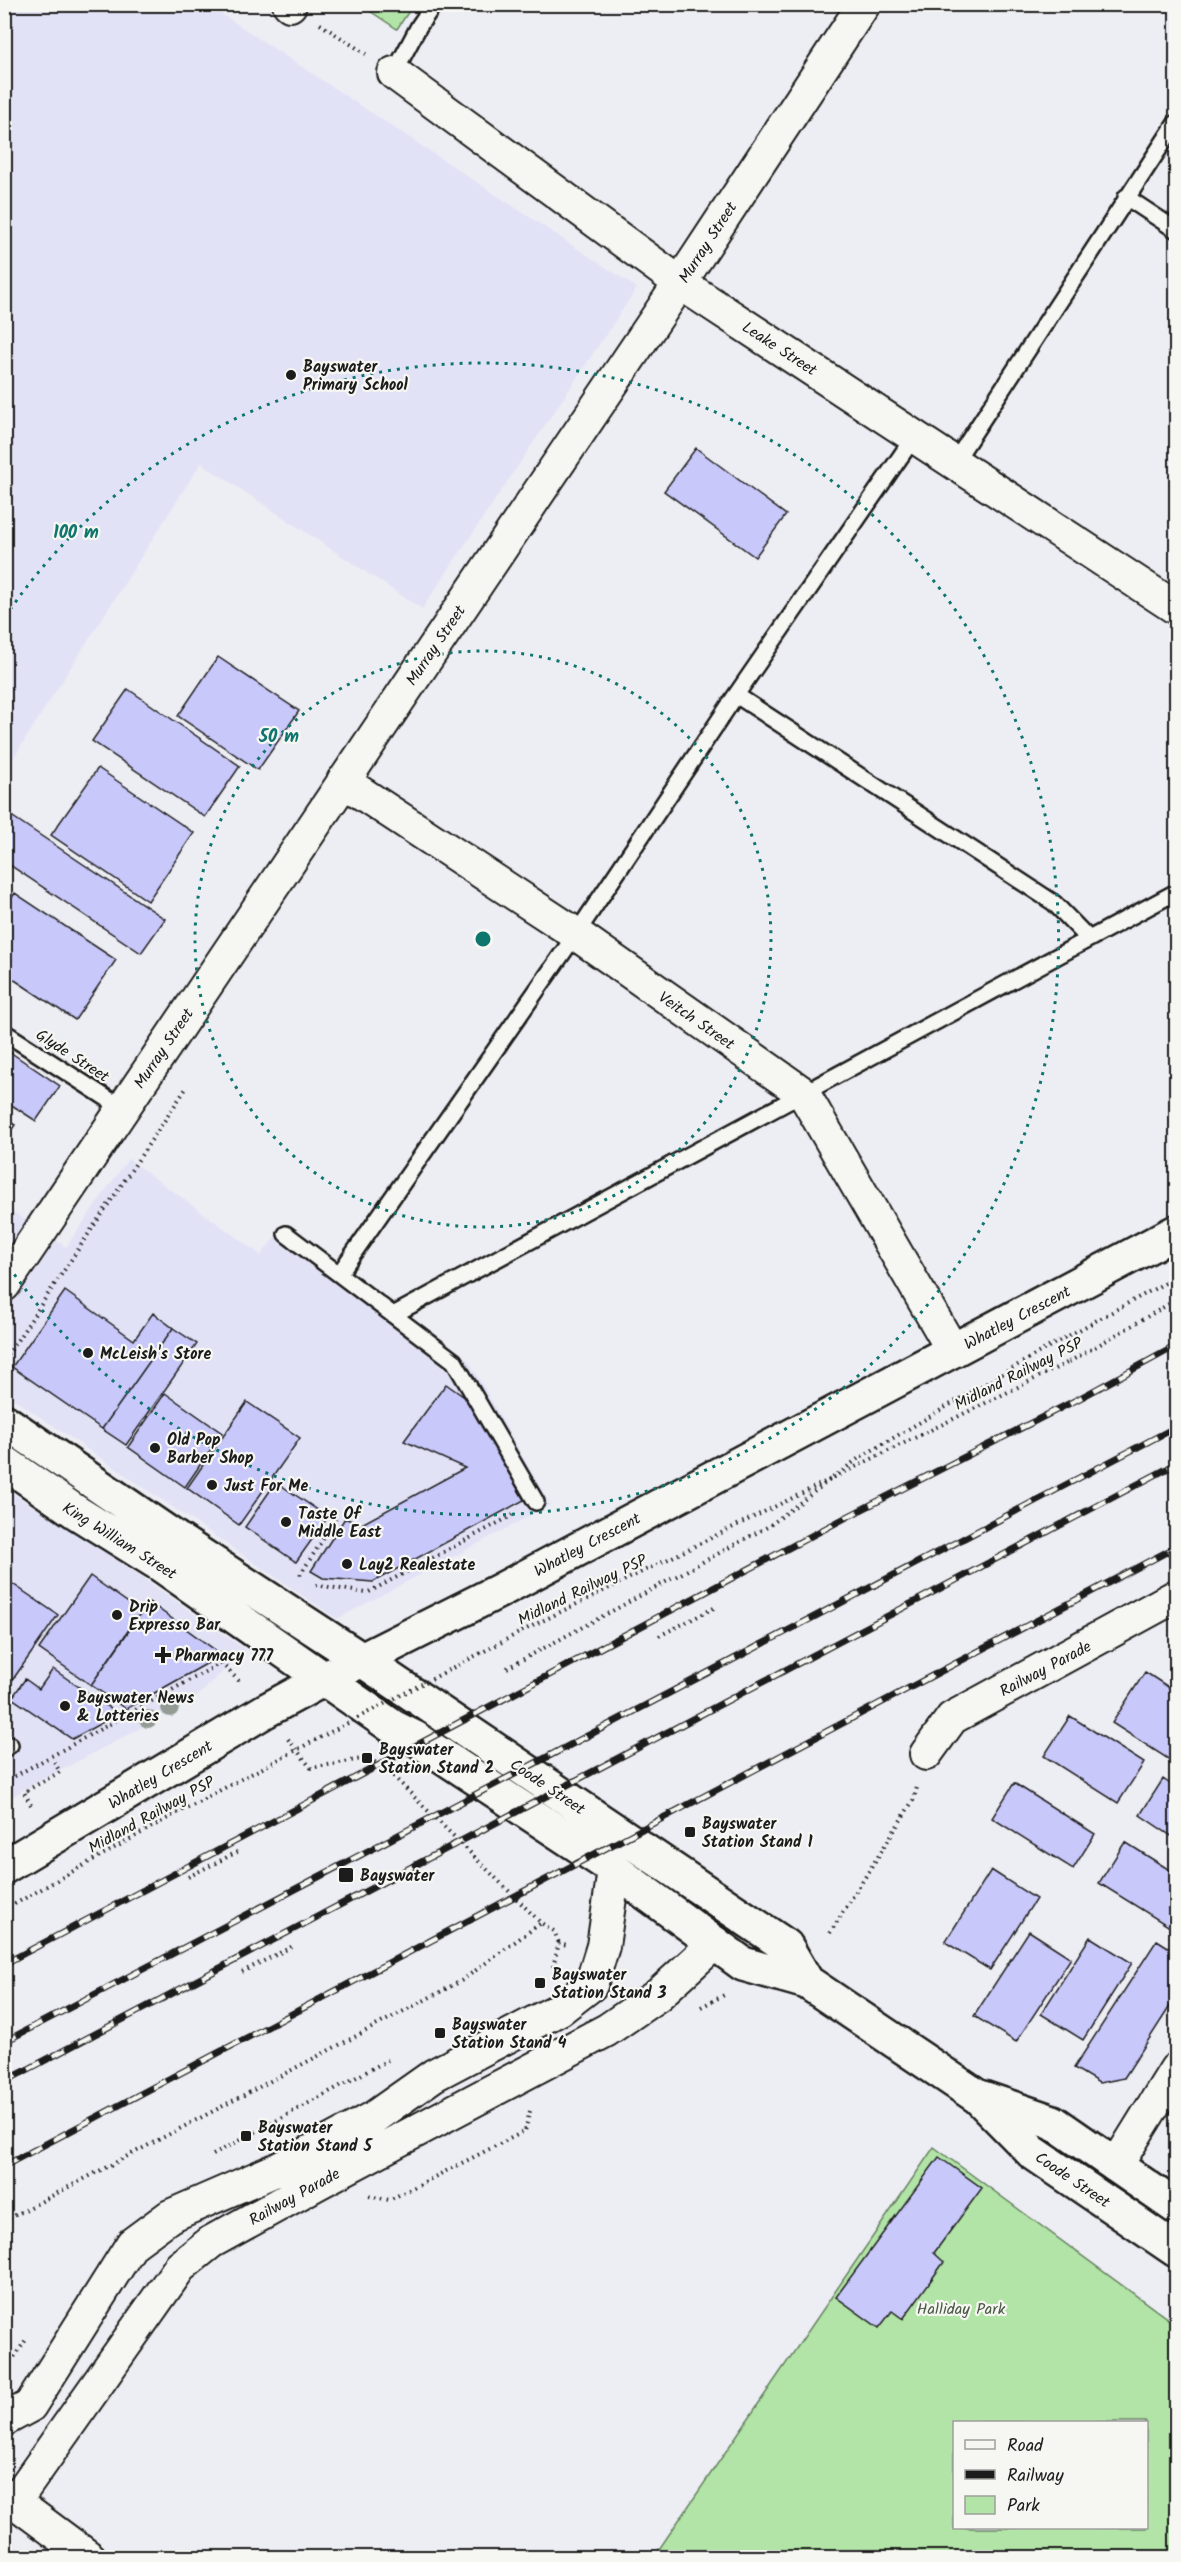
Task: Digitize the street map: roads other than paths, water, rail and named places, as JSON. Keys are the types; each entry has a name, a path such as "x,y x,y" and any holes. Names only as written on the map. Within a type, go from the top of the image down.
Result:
{"main road":[{"name":"Whatley Crescent","path":"4,1867 265,1711 324,1679 499,1591 1176,1232"},
{"name":"King William Street","path":"4,1421 178,1540 276,1603"},
{"name":"King William Street","path":"4,1462 76,1512 161,1565 324,1679"},
{"name":"Coode Street","path":"276,1603 786,1946 807,1982"},
{"name":"Coode Street","path":"324,1679 393,1727 415,1738 614,1870 743,1964 807,1982 978,2097 1032,2152 1176,2250"},
{"name":"Coode Street","path":"978,2097 1053,2122 1176,2207"}],"street":[{"name":"Murray Street","path":"4,1285 681,283 864,4"},
{"name":"Leake Street","path":"394,73 681,283 1176,608"},
{"name":"Veitch Street","path":"343,782 576,934 804,1094 953,1351"},
{"name":"Railway Parade","path":"926,1754 952,1718 1176,1596"},
{"name":"Railway Parade","path":"4,2420 30,2406 132,2244 170,2216 278,2169 373,2118 434,2075 560,2009 591,1984 603,1946 614,1870"},
{"name":"Railway Parade","path":"10,2498 180,2266 212,2242 383,2146 607,2030 658,1995 715,1943"},
{"path":"1116,2166 1176,2069"},
{"path":"10,2498 90,2558"}],"lane":[{"path":"394,73 419,26 434,4"},
{"path":"954,463 1176,123"},
{"path":"1126,197 1176,230"},
{"path":"339,1274 576,934 736,695 914,437"},
{"path":"736,695 1054,903 1088,938"},
{"path":"393,1315 1176,892"},
{"name":"Glyde Street","path":"4,1032 122,1108"},
{"path":"286,1234 454,1361 536,1502"}],"railway":[{"path":"4,1964 845,1518 1082,1397 1176,1346"},
{"path":"4,2042 1176,1427"},
{"path":"4,2082 1176,1464"},
{"path":"4,2166 1176,1547"}],"place":[{"name":"Bayswater Primary School","path":"291,375"},
{"name":"McLeish's Store","path":"88,1353"},
{"name":"Old Pop Barber Shop","path":"155,1448"},
{"name":"Just For Me","path":"212,1485"},
{"name":"Taste Of Middle East","path":"286,1522"},
{"name":"Lay2 Realestate","path":"347,1564"},
{"name":"Drip Expresso Bar","path":"117,1615"},
{"name":"Pharmacy 777","path":"163,1655"},
{"name":"Bayswater News & Lotteries","path":"65,1706"},
{"name":"Bayswater Station Stand 2","path":"367,1758"},
{"name":"Bayswater Station Stand 1","path":"690,1832"},
{"name":"Bayswater","path":"346,1875"},
{"name":"Bayswater Station Stand 3","path":"540,1983"},
{"name":"Bayswater Station Stand 4","path":"440,2033"},
{"name":"Bayswater Station Stand 5","path":"246,2136"}],"park label":[{"name":"Halliday Park","path":"961,2308"}]}
